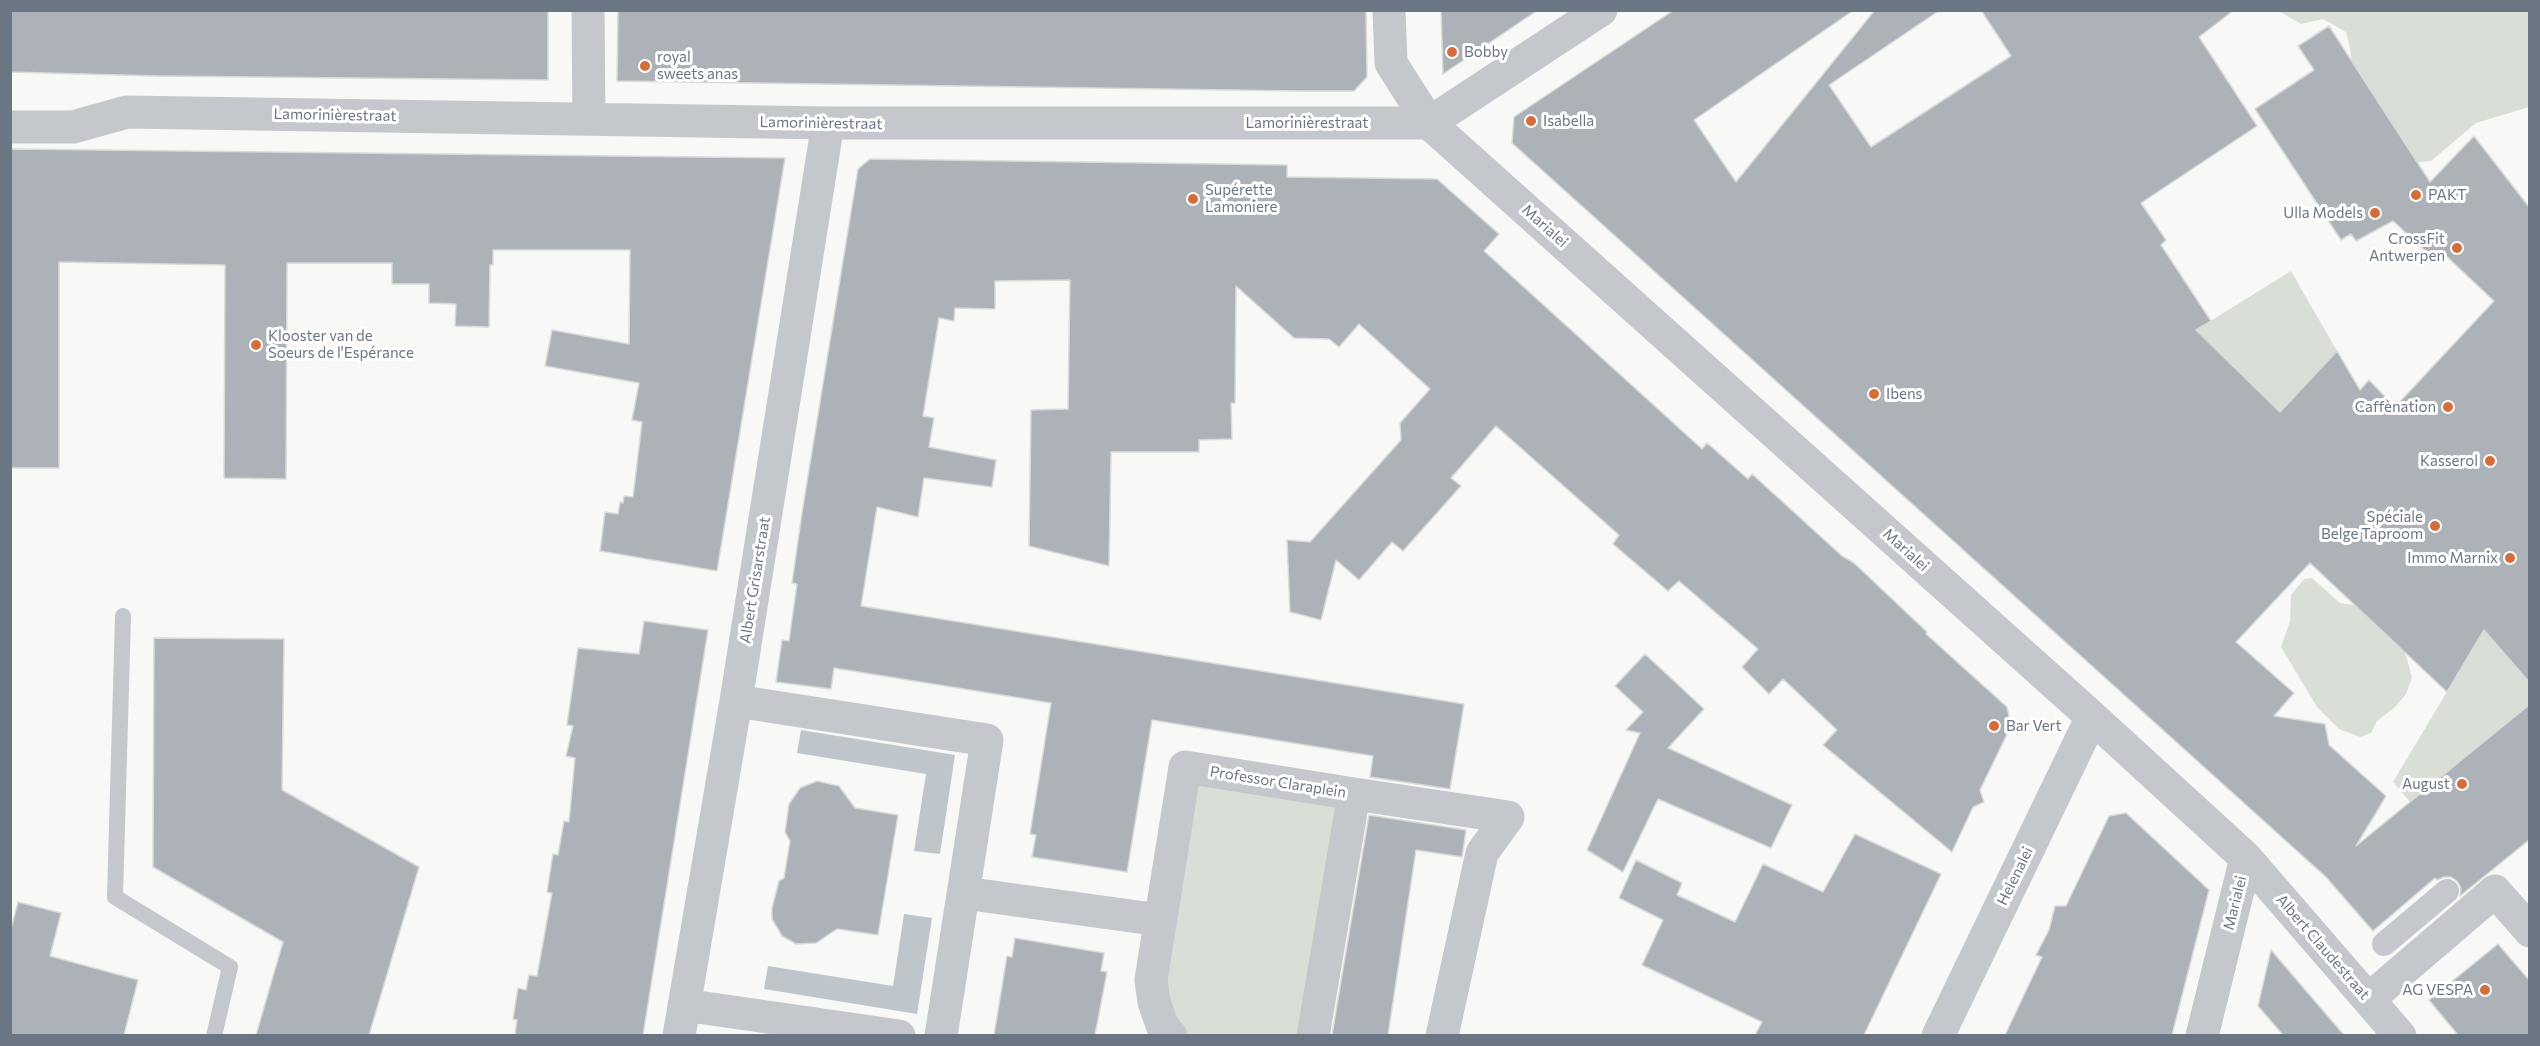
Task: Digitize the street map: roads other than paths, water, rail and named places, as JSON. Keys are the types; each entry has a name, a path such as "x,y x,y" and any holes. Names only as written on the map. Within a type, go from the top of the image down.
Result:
{"street":[{"path":"588,10 589,118"},
{"name":"Marialei","path":"1389,10 1391,63 1429,123 2092,717 2246,858 2202,1035"},
{"path":"1429,123 1601,10"},
{"name":"Lamorinièrestraat","path":"10,127 73,127 127,112 828,123 1429,123"},
{"name":"Albert Grisarstraat","path":"682,1020 736,701 828,123"},
{"path":"736,701 987,740 941,1035"},
{"name":"Helenalei","path":"1938,1035 2092,717"},
{"name":"Professor Claraplein","path":"1171,1035 1162,1025 1154,1002 1151,980 1185,767 1354,794 1313,1035"},
{"path":"1354,794 1508,817 1482,853 1442,1035"},
{"name":"Albert Claudestraat","path":"2246,858 2400,1035"},
{"path":"2384,944 2447,891"},
{"path":"2369,999 2494,891 2529,931"},
{"path":"964,893 1160,920"},
{"path":"682,1020 899,1035"}],"lane":[{"path":"123,616 115,897 230,967 214,1035"}],"place":[{"name":"Bobby","path":"1452,52"},
{"name":"royal sweets anas","path":"645,66"},
{"name":"Isabella","path":"1531,121"},
{"name":"PAKT","path":"2416,195"},
{"name":"Supérette Lamoniere","path":"1193,199"},
{"name":"Ulla Models","path":"2375,213"},
{"name":"CrossFit Antwerpen","path":"2457,248"},
{"name":"Klooster van de Soeurs de l'Espérance","path":"256,345"},
{"name":"Ibens","path":"1874,394"},
{"name":"Caffènation","path":"2448,407"},
{"name":"Kasserol","path":"2490,461"},
{"name":"Spéciale Belge Taproom","path":"2435,526"},
{"name":"Immo Marnix","path":"2510,558"},
{"name":"Bar Vert","path":"1994,726"},
{"name":"August","path":"2462,784"},
{"name":"AG VESPA","path":"2485,990"}]}
